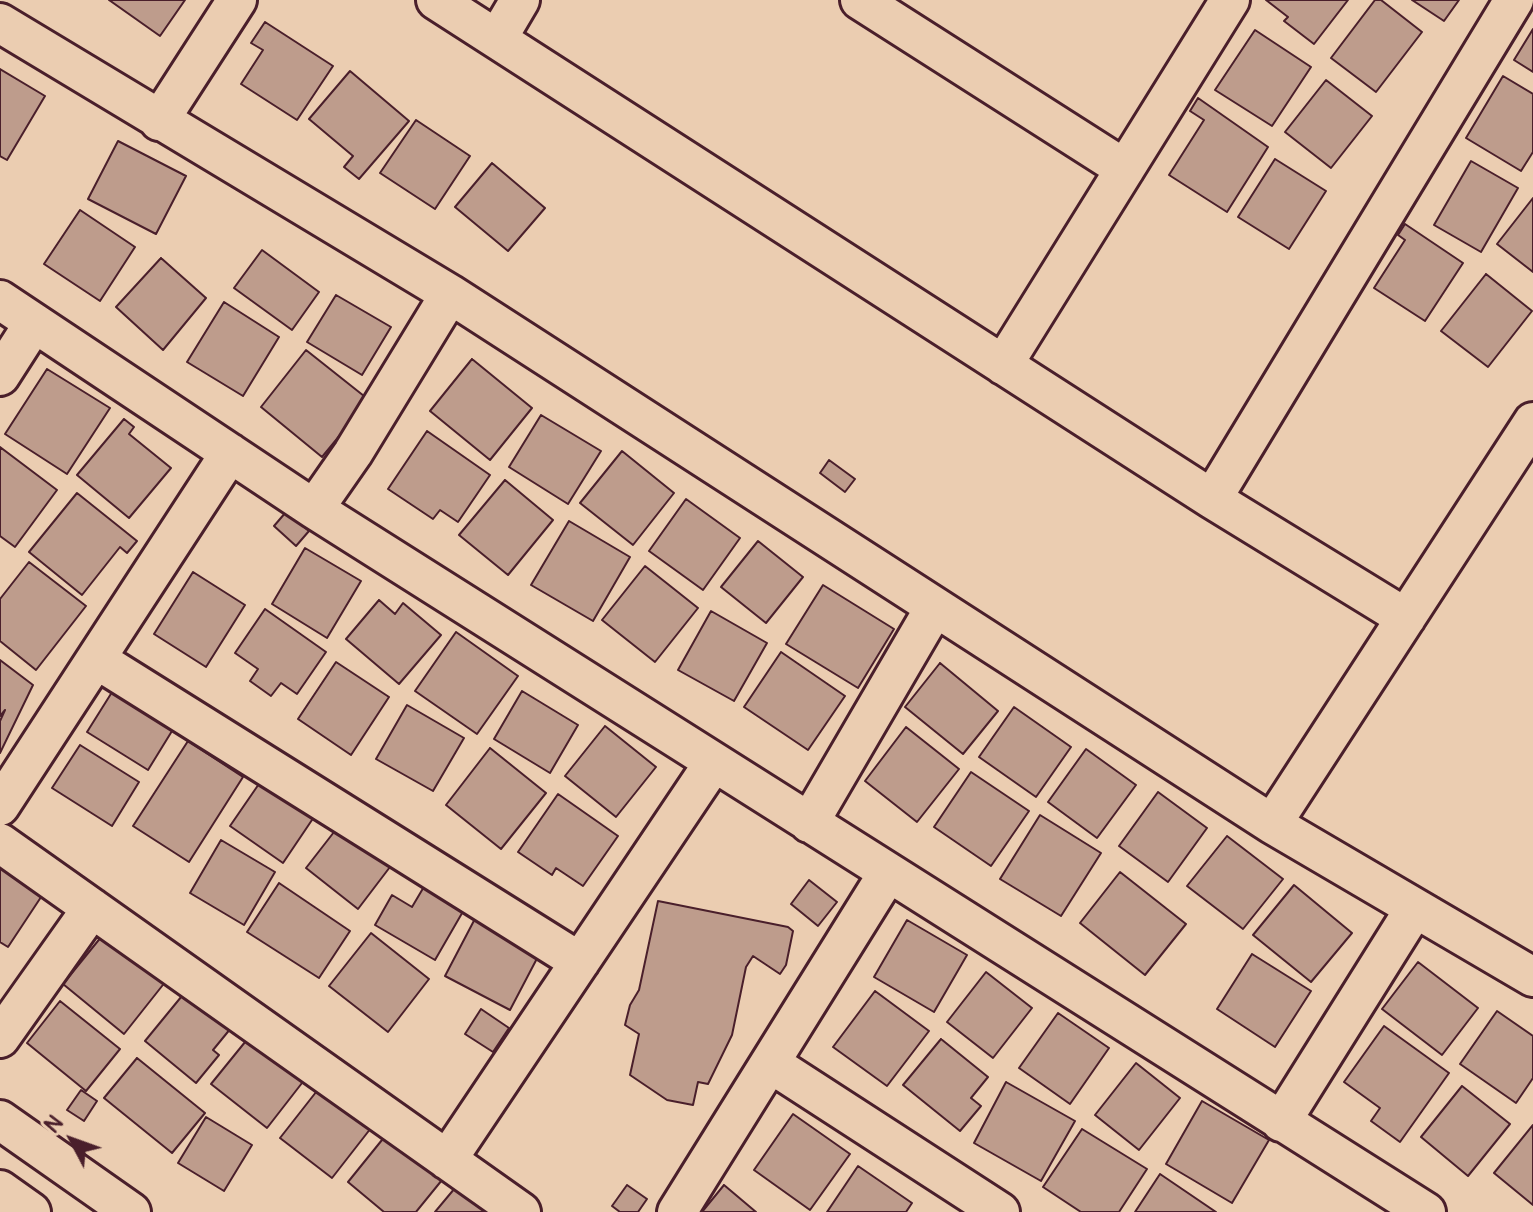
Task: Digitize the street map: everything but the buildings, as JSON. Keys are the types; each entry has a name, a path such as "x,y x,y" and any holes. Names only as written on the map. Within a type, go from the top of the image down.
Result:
{"street":[{"path":"159,121 237,0"},
{"path":"436,0 1212,499 1406,618"},
{"path":"497,39 520,0"},
{"path":"860,0 1125,169"},
{"path":"1003,365 1230,0"},
{"path":"1212,499 1514,0"},
{"path":"0,23 450,294 1272,824 1533,977"},
{"path":"314,509 353,453 450,294"},
{"path":"0,300 314,509 1281,1122 1383,1202 1426,1212"},
{"path":"0,376 34,323"},
{"path":"1272,824 1533,422"},
{"path":"0,806 230,453"},
{"path":"809,823 935,607"},
{"path":"96,659 580,962"},
{"path":"447,1160 714,762"},
{"path":"0,843 521,1212"},
{"path":"677,1212 888,873"},
{"path":"0,1038 92,908"},
{"path":"1281,1122 1415,908"},
{"path":"770,1063 1000,1212"},
{"path":"0,1120 131,1212"},
{"path":"0,1190 31,1212"}]}
